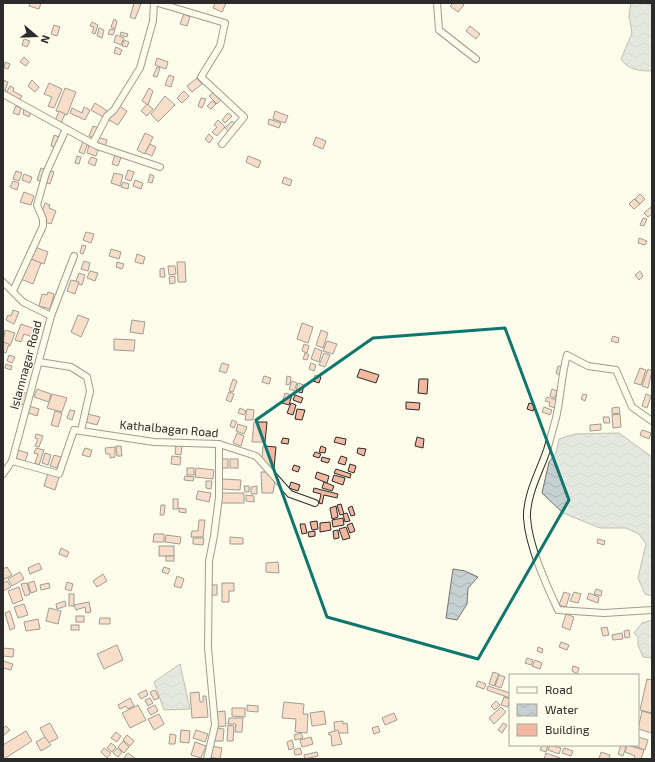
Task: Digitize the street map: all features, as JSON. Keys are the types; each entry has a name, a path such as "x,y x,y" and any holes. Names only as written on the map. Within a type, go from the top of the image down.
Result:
{"street":[{"path":"93,143 108,116 114,110 140,68 153,21 154,3"},
{"path":"158,3 225,24 220,46 200,77 244,118 222,144"},
{"path":"437,3 439,30 476,59"},
{"path":"3,94 93,143 133,159 160,167"},
{"path":"13,291 43,226 44,219 37,205 46,173 66,129"},
{"path":"51,316 74,256"},
{"name":"Islamnagar Road","path":"3,282 24,302 51,316 12,461 3,474"},
{"path":"652,421 632,407 616,370 588,366 567,355 563,370 557,415 528,504 527,517 531,538 545,581 558,610 604,613 652,610"},
{"path":"12,461 59,474 74,430 80,431 90,391 87,377 71,367 39,362"},
{"name":"Kathalbagan Road","path":"80,431 154,442 219,444 256,456 290,494 315,503"},
{"path":"207,759 215,725 208,648 209,561 219,497 219,444"}],"highlighted area":[{"path":"505,328 569,500 478,659 327,617 256,420 373,338"}],"water":[{"path":"631,3 652,4 652,71 631,68 621,59 632,33 629,16"},
{"path":"619,433 652,457 652,596 645,594 638,578 646,544 639,534 626,528 600,528 563,513 542,493 549,462 556,453 559,439 575,434"},
{"path":"453,569 465,571 478,577 468,588 467,604 457,620 446,618"},
{"path":"652,620 652,658 643,657 638,645 638,637 634,633 642,623"},
{"path":"180,664 190,709 164,710 154,682"}],"building":[{"path":"30,3 41,3 39,9 29,6"},
{"path":"134,3 141,4 135,19 130,17"},
{"path":"215,3 226,3 222,12 213,8"},
{"path":"453,3 461,3 464,5 458,12 450,6"},
{"path":"184,14 190,17 187,26 180,24"},
{"path":"114,19 117,21 115,29 111,27"},
{"path":"92,22 98,25 95,34 92,33 94,27 90,26"},
{"path":"54,25 60,27 57,36 51,34"},
{"path":"470,26 480,34 476,39 466,31"},
{"path":"99,28 104,30 102,38 97,36"},
{"path":"110,29 115,30 113,35 108,34"},
{"path":"121,32 128,34 127,37 120,35"},
{"path":"116,35 124,38 121,45 114,42"},
{"path":"24,39 30,41 27,47 22,45"},
{"path":"124,40 129,42 127,47 122,46"},
{"path":"116,47 122,50 120,55 114,53"},
{"path":"24,57 29,62 26,66 20,62"},
{"path":"157,58 168,62 166,69 155,65"},
{"path":"5,62 10,64 8,69 4,68"},
{"path":"157,67 160,68 157,77 153,76"},
{"path":"169,75 174,77 171,87 165,85"},
{"path":"197,78 202,84 192,92 187,86"},
{"path":"3,80 8,82 5,91 3,90"},
{"path":"32,80 39,87 35,92 28,86"},
{"path":"49,83 62,89 54,108 48,106 52,97 44,94"},
{"path":"10,86 14,88 13,91 22,96 19,101 6,93"},
{"path":"65,88 76,92 67,115 56,111"},
{"path":"149,88 153,91 148,105 142,101"},
{"path":"184,91 189,96 182,103 177,98"},
{"path":"213,93 221,100 217,104 209,96"},
{"path":"165,96 175,105 158,122 151,114"},
{"path":"201,98 206,99 202,108 198,106"},
{"path":"212,101 216,104 211,109 207,106"},
{"path":"95,103 109,112 105,118 91,110"},
{"path":"147,104 153,109 147,116 141,111"},
{"path":"118,105 127,111 118,125 109,120"},
{"path":"16,106 21,108 19,115 13,113"},
{"path":"84,107 90,110 85,120 70,113 72,108 82,113"},
{"path":"24,109 31,112 29,117 23,114"},
{"path":"59,111 65,114 61,123 55,121"},
{"path":"275,111 288,116 285,123 273,119"},
{"path":"228,113 232,116 225,123 222,120"},
{"path":"269,119 281,123 279,128 268,124"},
{"path":"218,120 225,127 217,136 212,132 217,127 214,125"},
{"path":"232,121 237,125 230,133 225,128"},
{"path":"93,126 99,128 94,138 89,136"},
{"path":"145,133 153,137 145,154 137,150"},
{"path":"209,134 213,138 209,143 205,139"},
{"path":"54,135 59,137 56,147 51,146"},
{"path":"97,137 107,140 105,146 95,143"},
{"path":"316,137 326,141 323,149 313,145"},
{"path":"83,141 88,143 84,154 79,152"},
{"path":"150,144 156,147 152,156 145,153"},
{"path":"89,145 99,148 96,156 87,153"},
{"path":"115,155 121,157 118,166 112,164"},
{"path":"77,156 81,157 79,164 75,163"},
{"path":"248,156 261,161 258,168 246,162"},
{"path":"91,157 97,159 95,166 88,163"},
{"path":"41,168 54,172 50,184 37,180"},
{"path":"128,170 134,172 131,181 125,179"},
{"path":"16,171 22,173 19,181 13,179"},
{"path":"114,173 123,175 120,186 111,183"},
{"path":"24,174 32,177 30,183 22,180"},
{"path":"150,174 154,176 152,183 148,182"},
{"path":"284,177 292,180 290,186 282,183"},
{"path":"135,180 143,183 141,189 133,186"},
{"path":"13,181 19,183 17,190 10,187"},
{"path":"123,182 129,184 128,189 121,187"},
{"path":"24,192 34,196 31,205 20,202"},
{"path":"640,194 645,199 640,204 635,199"},
{"path":"634,199 640,204 634,209 629,204"},
{"path":"45,203 50,205 49,208 56,211 51,224 39,220"},
{"path":"651,207 652,214 648,217 644,213"},
{"path":"643,218 647,219 644,226 640,225"},
{"path":"86,232 94,234 91,243 83,240"},
{"path":"639,238 647,241 645,245 638,243"},
{"path":"30,245 48,252 44,264 26,257"},
{"path":"82,245 86,246 83,254 80,253"},
{"path":"111,249 121,252 119,259 109,256"},
{"path":"137,254 145,257 143,264 135,262"},
{"path":"26,257 41,263 33,284 18,278"},
{"path":"84,261 90,263 88,271 81,269"},
{"path":"117,262 124,264 122,269 116,267"},
{"path":"177,262 185,262 186,282 178,282"},
{"path":"168,266 175,266 176,274 169,275"},
{"path":"164,268 165,277 160,277 160,269"},
{"path":"90,271 98,273 95,281 87,278"},
{"path":"640,271 643,276 639,280 635,275"},
{"path":"79,273 85,275 82,285 75,283"},
{"path":"175,276 175,283 170,284 169,277"},
{"path":"71,280 79,282 75,294 67,291"},
{"path":"48,292 54,294 50,309 39,306 42,294 47,295"},
{"path":"13,310 19,312 14,324 6,320 8,315 11,316"},
{"path":"78,315 89,319 81,337 71,332"},
{"path":"132,320 145,322 143,334 130,332"},
{"path":"302,323 313,327 308,343 297,339"},
{"path":"21,324 35,329 32,337 24,334 21,342 15,340"},
{"path":"5,330 15,333 10,346 3,343"},
{"path":"321,330 328,333 323,348 316,345"},
{"path":"613,336 619,338 618,343 611,341"},
{"path":"114,339 135,340 134,351 114,350"},
{"path":"327,341 337,344 333,354 323,351"},
{"path":"3,342 9,344 6,353 3,352"},
{"path":"304,344 309,346 307,353 302,351"},
{"path":"315,348 322,351 319,362 311,359"},
{"path":"305,353 309,355 307,360 303,359"},
{"path":"324,353 330,355 325,367 319,365"},
{"path":"9,355 15,357 12,363 7,361"},
{"path":"222,363 229,365 226,373 219,371"},
{"path":"311,363 316,365 314,371 309,369"},
{"path":"6,364 12,366 11,370 5,368"},
{"path":"558,366 562,367 560,375 556,373"},
{"path":"640,368 646,370 641,385 634,383"},
{"path":"360,369 379,375 376,383 357,377"},
{"path":"648,369 652,371 648,388 642,386"},
{"path":"315,375 321,377 319,383 313,381"},
{"path":"264,376 271,378 269,384 262,382"},
{"path":"287,376 291,377 290,384 286,385"},
{"path":"233,379 237,381 233,392 229,391"},
{"path":"419,379 428,379 427,394 418,393"},
{"path":"292,381 297,383 294,391 289,389"},
{"path":"298,383 304,385 302,393 296,391"},
{"path":"37,389 51,394 49,402 34,397"},
{"path":"552,389 557,391 555,398 550,396"},
{"path":"17,390 28,394 24,405 13,401"},
{"path":"229,392 234,394 231,402 226,400"},
{"path":"285,393 292,395 289,405 282,403"},
{"path":"52,394 67,398 62,412 47,408"},
{"path":"583,394 587,395 585,401 581,399"},
{"path":"646,394 651,396 647,408 642,406"},
{"path":"295,395 303,398 301,403 293,400"},
{"path":"547,397 557,400 555,408 549,406 550,402 545,401"},
{"path":"406,402 420,403 419,410 406,409"},
{"path":"291,403 296,405 293,415 287,413"},
{"path":"529,403 535,405 533,411 527,409"},
{"path":"29,406 39,409 37,416 26,412"},
{"path":"544,407 552,410 550,415 542,412"},
{"path":"619,407 620,413 612,414 612,408"},
{"path":"240,408 246,411 244,415 238,413"},
{"path":"247,409 254,410 253,420 245,420"},
{"path":"297,409 305,410 302,420 295,419"},
{"path":"70,410 75,411 72,420 67,418"},
{"path":"55,411 62,413 58,427 51,425"},
{"path":"84,413 100,417 97,425 82,421"},
{"path":"620,414 621,427 613,428 612,415"},
{"path":"603,417 609,417 610,423 604,423"},
{"path":"232,420 237,422 234,428 230,426"},
{"path":"254,422 267,422 265,442 252,442"},
{"path":"238,424 247,427 244,434 236,431"},
{"path":"601,424 601,430 590,431 590,425"},
{"path":"642,430 651,433 649,439 640,435"},
{"path":"237,433 244,436 241,446 233,443"},
{"path":"36,434 43,436 39,447 35,446 38,439 35,438"},
{"path":"336,437 346,439 345,445 334,442"},
{"path":"417,437 424,439 423,448 415,446"},
{"path":"283,438 289,439 288,444 281,443"},
{"path":"176,445 182,446 181,455 175,454"},
{"path":"116,446 121,446 122,456 117,456"},
{"path":"263,446 276,447 274,468 261,467"},
{"path":"321,446 326,448 325,453 319,452"},
{"path":"115,447 115,457 110,458 110,454 106,454 105,448"},
{"path":"36,448 44,450 39,465 35,463 38,454 34,453"},
{"path":"85,448 92,450 90,457 82,455"},
{"path":"358,448 366,449 364,456 357,453"},
{"path":"18,450 28,453 25,462 15,458"},
{"path":"315,452 321,454 319,458 313,456"},
{"path":"45,453 51,455 48,465 42,463"},
{"path":"54,455 61,457 57,468 50,466"},
{"path":"172,456 181,457 180,465 171,464"},
{"path":"341,456 347,458 345,465 338,463"},
{"path":"322,457 330,459 328,463 321,461"},
{"path":"221,459 228,459 228,468 221,468"},
{"path":"230,459 238,459 238,468 230,468"},
{"path":"350,464 356,466 354,473 348,471"},
{"path":"294,465 300,467 298,472 292,470"},
{"path":"187,468 194,468 194,475 187,475"},
{"path":"196,468 214,470 213,479 195,477"},
{"path":"336,469 351,474 350,478 334,473"},
{"path":"261,472 267,472 275,480 273,493 262,493"},
{"path":"317,472 329,476 327,483 315,478"},
{"path":"48,473 59,477 55,490 44,486"},
{"path":"334,475 345,478 343,485 332,481"},
{"path":"185,476 194,477 193,481 184,480"},
{"path":"222,479 241,480 240,490 221,489"},
{"path":"206,481 212,481 211,489 206,488"},
{"path":"291,482 300,485 298,491 289,488"},
{"path":"324,482 334,486 332,491 322,488"},
{"path":"244,486 249,486 249,492 245,492"},
{"path":"257,486 257,494 251,494 251,487"},
{"path":"314,488 338,494 337,498 324,495 322,504 319,503 321,494 313,492"},
{"path":"198,491 211,493 209,502 196,499"},
{"path":"221,493 244,493 244,503 221,503"},
{"path":"246,495 254,496 254,502 246,501"},
{"path":"173,499 178,499 178,509 173,509"},
{"path":"341,504 344,514 340,515 337,505"},
{"path":"161,505 165,505 164,515 160,515"},
{"path":"336,506 338,517 332,519 330,508"},
{"path":"352,506 355,515 351,516 348,508"},
{"path":"179,508 186,509 186,513 179,512"},
{"path":"347,513 350,521 345,522 343,514"},
{"path":"343,518 344,525 333,527 332,520"},
{"path":"199,520 205,520 203,537 191,537 192,531 198,531"},
{"path":"317,521 318,529 312,530 310,522"},
{"path":"330,522 331,530 320,532 320,523"},
{"path":"352,523 355,531 350,533 347,525"},
{"path":"300,524 305,524 307,533 302,534"},
{"path":"346,527 350,538 343,540 339,529"},
{"path":"338,530 339,538 334,539 333,531"},
{"path":"315,531 315,536 309,537 308,532"},
{"path":"154,534 164,534 164,542 153,542"},
{"path":"166,535 181,537 180,544 165,542"},
{"path":"230,537 243,538 243,544 230,544"},
{"path":"193,538 204,538 203,545 193,544"},
{"path":"598,539 605,541 604,545 597,543"},
{"path":"159,546 174,546 174,556 159,556"},
{"path":"61,548 69,552 67,557 59,554"},
{"path":"166,556 174,556 174,561 166,561"},
{"path":"278,562 279,573 266,572 266,563"},
{"path":"39,563 42,569 30,574 28,568"},
{"path":"7,567 12,575 3,580 3,569"},
{"path":"164,567 170,569 168,574 162,572"},
{"path":"20,572 24,579 12,586 8,579"},
{"path":"103,574 107,581 97,587 93,581"},
{"path":"177,576 184,579 181,588 174,586"},
{"path":"7,581 11,587 3,591 3,583"},
{"path":"34,581 37,591 31,593 28,583"},
{"path":"67,582 73,584 71,591 65,589"},
{"path":"27,583 30,594 25,596 21,584"},
{"path":"49,583 50,588 41,590 40,585"},
{"path":"222,583 234,583 234,591 229,591 229,602 222,602"},
{"path":"211,585 217,585 217,595 211,595"},
{"path":"19,587 23,600 13,604 8,591"},
{"path":"596,589 602,591 601,596 594,594"},
{"path":"564,592 570,594 566,607 559,605"},
{"path":"574,592 581,594 578,603 570,601"},
{"path":"589,593 599,597 598,603 587,599"},
{"path":"69,594 74,594 74,606 69,606"},
{"path":"65,601 66,606 57,609 56,604"},
{"path":"89,602 91,612 86,613 85,607 76,610 74,605"},
{"path":"24,604 28,615 18,618 14,607"},
{"path":"49,608 61,611 58,624 46,621"},
{"path":"10,611 15,628 10,630 5,613"},
{"path":"566,614 574,617 570,630 562,627"},
{"path":"76,616 84,616 84,622 76,622"},
{"path":"100,618 110,618 110,624 99,624"},
{"path":"38,619 40,629 26,631 24,622"},
{"path":"71,625 79,625 79,630 71,630"},
{"path":"607,627 609,635 603,636 601,628"},
{"path":"629,630 630,637 625,638 624,631"},
{"path":"622,633 623,639 613,640 612,635"},
{"path":"561,642 569,645 567,650 559,647"},
{"path":"117,645 123,660 104,669 97,654"},
{"path":"538,647 543,649 542,653 537,651"},
{"path":"3,648 14,649 13,657 3,656"},
{"path":"527,658 533,660 531,665 525,663"},
{"path":"535,660 542,663 540,669 532,666"},
{"path":"3,661 13,664 11,670 3,668"},
{"path":"573,666 579,668 577,674 572,671"},
{"path":"493,672 499,674 494,686 489,684"},
{"path":"499,675 505,677 501,688 495,686"},
{"path":"647,679 652,680 652,713 640,710"},
{"path":"478,681 486,684 484,689 476,686"},
{"path":"488,686 509,693 509,698 487,690"},
{"path":"146,690 148,695 141,699 138,694"},
{"path":"155,690 159,698 154,700 150,692"},
{"path":"199,692 200,702 203,702 203,696 206,696 208,717 192,718 190,693"},
{"path":"504,697 509,699 508,707 501,705"},
{"path":"130,698 134,706 128,709 126,706 120,709 118,705"},
{"path":"150,698 153,703 148,706 145,700"},
{"path":"496,701 500,705 495,710 491,706"},
{"path":"284,702 304,704 303,714 308,714 307,733 295,732 296,719 282,718"},
{"path":"138,705 146,720 130,728 122,713"},
{"path":"155,705 158,711 151,715 147,709"},
{"path":"247,705 258,706 258,712 247,711"},
{"path":"501,707 506,712 494,724 489,718"},
{"path":"232,708 245,708 245,717 232,716"},
{"path":"225,711 226,726 217,727 216,712"},
{"path":"324,711 326,724 312,726 310,713"},
{"path":"642,711 652,714 652,733 639,729"},
{"path":"394,713 397,720 385,725 382,718"},
{"path":"159,714 164,724 154,730 148,719"},
{"path":"229,718 243,718 242,732 235,732 236,724 228,724"},
{"path":"343,721 343,724 347,723 348,733 335,733 334,722"},
{"path":"50,723 58,738 48,743 40,728"},
{"path":"503,723 507,725 502,733 498,730"},
{"path":"228,725 234,726 233,741 227,741"},
{"path":"6,726 10,730 3,736 3,728"},
{"path":"378,726 380,732 374,734 372,728"},
{"path":"215,728 224,729 223,741 214,741"},
{"path":"181,730 190,731 189,743 180,742"},
{"path":"196,730 208,734 205,742 193,738"},
{"path":"338,730 342,744 332,746 331,735 328,733"},
{"path":"26,731 32,741 4,759 3,745"},
{"path":"116,732 121,736 117,742 111,738"},
{"path":"301,733 303,738 295,740 294,735"},
{"path":"170,734 176,735 175,744 169,744"},
{"path":"127,735 134,741 130,746 123,740"},
{"path":"45,737 51,745 41,751 36,742"},
{"path":"311,737 313,744 302,747 300,740"},
{"path":"639,737 648,740 645,750 635,746 639,746"},
{"path":"292,740 294,748 289,750 287,742"},
{"path":"123,741 129,747 124,753 118,747"},
{"path":"195,742 206,746 201,758 191,755"},
{"path":"111,743 116,747 112,752 107,748"},
{"path":"211,746 222,748 220,759 209,757"},
{"path":"542,746 548,746 546,752 540,750"},
{"path":"550,746 561,748 559,754 548,750"},
{"path":"621,746 626,747 623,756 618,754"},
{"path":"627,746 644,750 641,759 634,759 635,756 625,752"},
{"path":"104,748 111,753 107,758 101,752"},
{"path":"117,748 122,752 118,757 113,753"},
{"path":"300,748 302,754 295,755 294,750"},
{"path":"564,748 573,751 571,756 562,753"},
{"path":"317,752 318,756 305,759 304,755"},
{"path":"601,752 610,755 609,759 599,759"},
{"path":"128,753 136,759 123,759"},
{"path":"546,753 560,758 544,759"}]}
